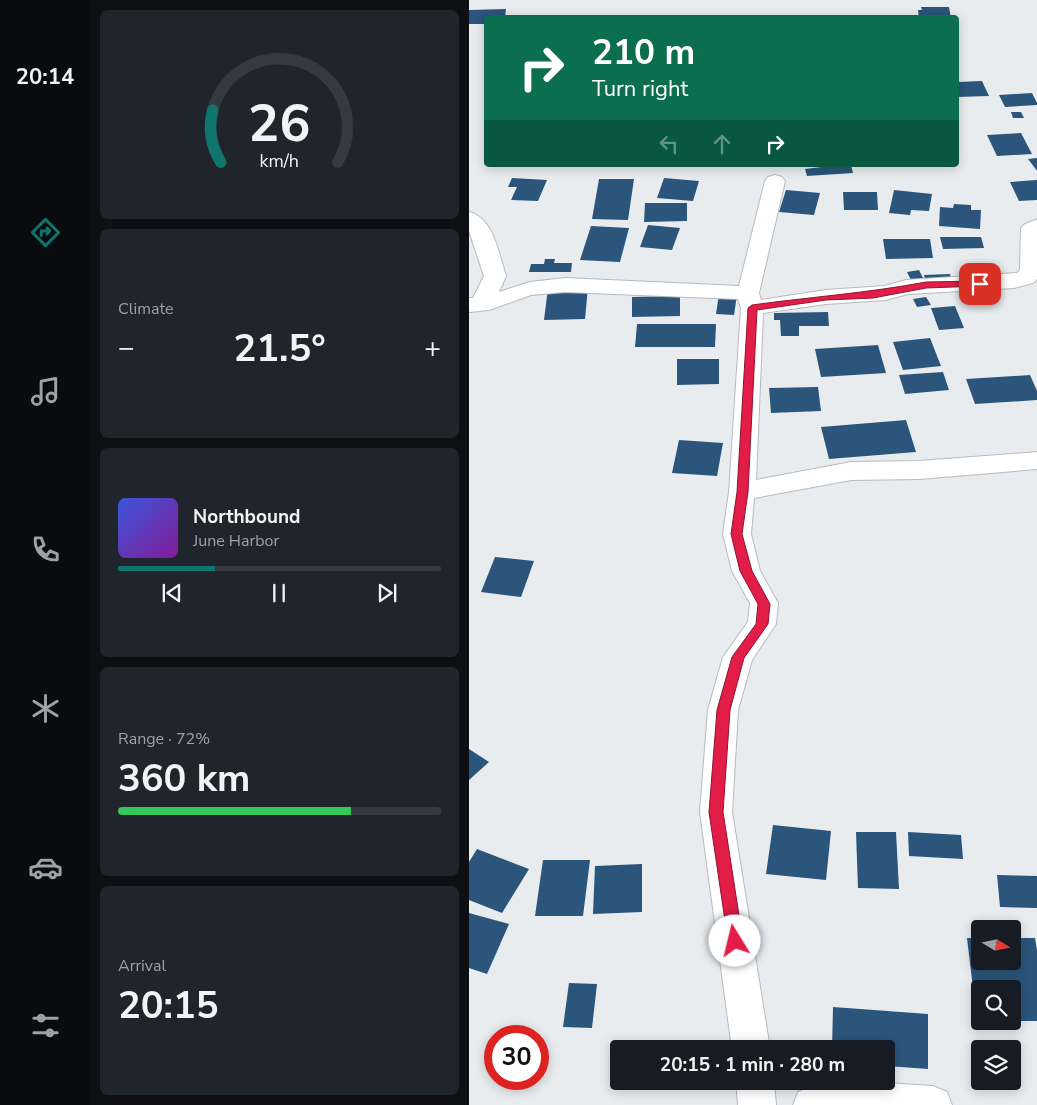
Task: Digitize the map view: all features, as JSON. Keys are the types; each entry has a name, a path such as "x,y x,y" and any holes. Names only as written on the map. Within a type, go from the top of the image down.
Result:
{"street":[{"path":"750,1040 716,812 723,710 738,657 762,624 764,604 746,571 737,534 742,492 750,300 775,181"},
{"path":"469,218 482,233 495,276 475,305"},
{"path":"475,305 536,286 565,285 750,300 877,294 926,285 993,283 1025,278 1031,272 1032,228 1037,225"},
{"path":"742,492 851,471 919,470 1037,460"},
{"path":"756,1090 757,1105"},
{"path":"812,1105 865,1099 933,1105"}],"building":[{"path":"921,7 949,7 950,15 919,15 918,10 922,10"},
{"path":"506,9 505,15 484,15 484,24 469,24 469,10"},
{"path":"982,81 989,96 959,97 959,82"},
{"path":"1032,93 1038,105 1005,107 999,95"},
{"path":"1011,112 1021,112 1024,118 1013,118"},
{"path":"1021,133 1032,154 997,156 987,135"},
{"path":"1038,158 1038,172 1028,159"},
{"path":"852,167 853,173 807,176 805,169"},
{"path":"512,178 547,180 538,201 511,200 517,187 508,187"},
{"path":"664,178 699,181 693,201 657,198"},
{"path":"599,179 634,179 628,220 592,219"},
{"path":"1038,180 1038,200 1019,201 1010,182"},
{"path":"786,190 820,193 814,215 779,212"},
{"path":"894,190 932,194 929,211 911,210 910,215 889,213"},
{"path":"843,192 877,192 878,210 844,210"},
{"path":"645,203 687,203 687,221 644,222"},
{"path":"954,204 971,205 971,210 981,210 980,229 939,226 940,207 953,208"},
{"path":"648,225 680,228 672,250 640,247"},
{"path":"591,226 629,228 620,262 580,260"},
{"path":"940,237 981,237 984,248 943,249"},
{"path":"883,239 930,239 933,258 886,259"},
{"path":"545,259 555,259 554,263 572,263 571,272 529,272 531,264 544,264"},
{"path":"919,270 923,278 911,280 907,272"},
{"path":"950,274 952,282 926,284 924,275"},
{"path":"588,287 585,319 544,320 548,288"},
{"path":"719,294 737,295 734,315 716,314"},
{"path":"680,296 680,316 632,317 632,297"},
{"path":"926,297 931,305 917,307 913,299"},
{"path":"955,306 964,328 939,330 931,308"},
{"path":"828,312 829,326 799,326 799,336 781,336 780,320 774,320 774,313"},
{"path":"637,324 716,324 715,347 635,347"},
{"path":"930,338 941,366 903,370 893,342"},
{"path":"878,345 886,373 821,377 815,349"},
{"path":"677,359 719,359 719,384 677,385"},
{"path":"943,372 949,390 905,394 899,375"},
{"path":"1030,375 1038,393 1038,400 975,404 966,379"},
{"path":"818,387 821,411 771,413 769,388"},
{"path":"906,420 916,452 829,459 821,427"},
{"path":"679,440 723,443 717,476 672,473"},
{"path":"495,557 534,561 521,597 481,592"},
{"path":"469,749 489,762 469,780"},
{"path":"773,825 831,831 826,880 766,874"},
{"path":"856,832 896,832 899,889 858,888"},
{"path":"908,832 961,835 963,859 909,856"},
{"path":"477,849 529,869 502,913 469,900 469,862"},
{"path":"543,860 590,860 583,916 535,916"},
{"path":"642,864 642,912 593,914 595,866"},
{"path":"997,875 1038,876 1038,908 1000,907"},
{"path":"469,913 509,924 487,974 469,968"},
{"path":"967,938 971,938 971,970 1021,970 1021,938 1035,938 1038,956 1038,1021 1021,1021 1021,980 972,980"},
{"path":"569,983 597,984 592,1028 563,1027"},
{"path":"833,1007 928,1014 928,1069 895,1067 895,1040 832,1040"}],"route":[{"path":"735,941 716,812 723,710 738,657 762,624 764,604 746,571 737,534 742,492 752,308 826,297 873,295 906,287 980,284"}]}
